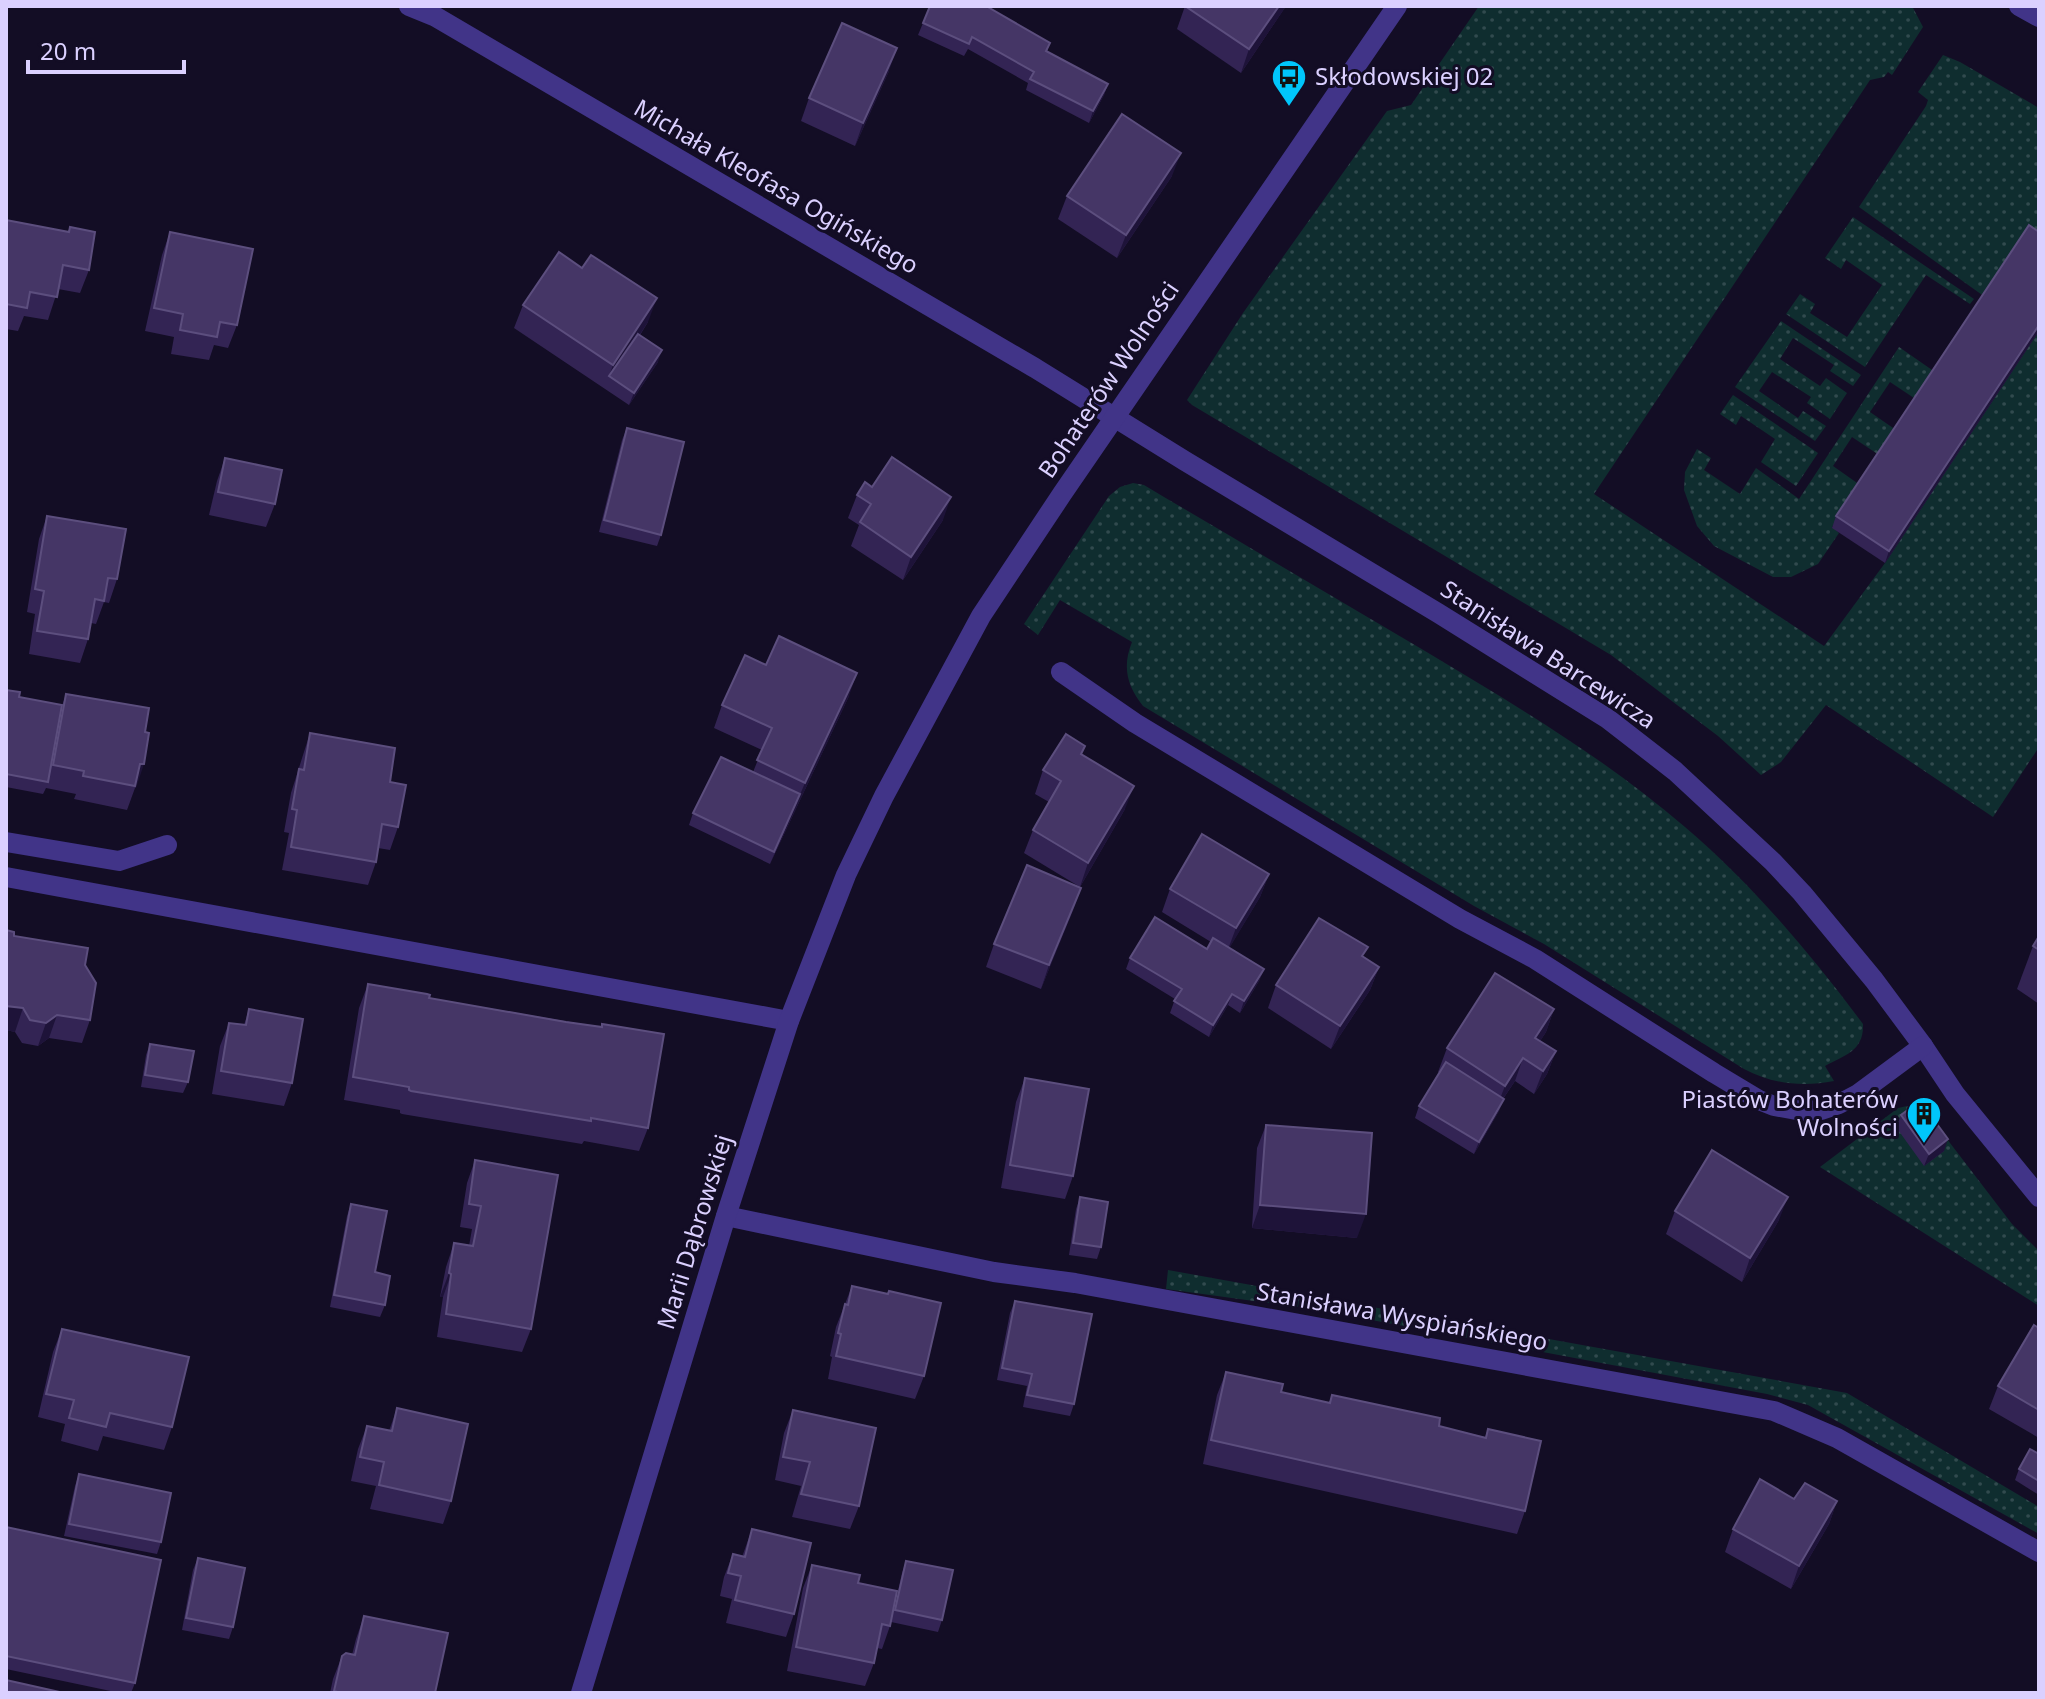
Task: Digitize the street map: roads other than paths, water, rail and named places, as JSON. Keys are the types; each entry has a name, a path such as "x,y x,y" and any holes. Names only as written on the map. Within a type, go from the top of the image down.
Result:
{"street":[{"name":"Michała Kleofasa Ogińskiego","path":"409,6 439,12 1114,418"},
{"name":"Bohaterów Wolności","path":"884,796 981,616 1397,6"},
{"path":"2019,6 2039,17"},
{"name":"Stanisława Barcewicza","path":"1114,418 1478,637 1608,719 1675,771 1773,862 1852,951 1955,1094 2039,1197"},
{"path":"1061,672 1149,731 1460,919 1535,959 1759,1100 1802,1111 1821,1110 1858,1094 1923,1046"},
{"name":"Marii Dąbrowskiej","path":"581,1693 726,1216 789,1021 846,875 884,796"},
{"path":"6,842 119,861 167,845"},
{"path":"6,877 789,1021"},
{"name":"Stanisława Wyspiańskiego","path":"726,1216 994,1272 1075,1283 1774,1411 1837,1438 2039,1552"}],"place":[{"name":"Skłodowskiej 02","path":"1289,108"},
{"name":"Piastów Bohaterów Wolności","path":"1924,1145"}]}
